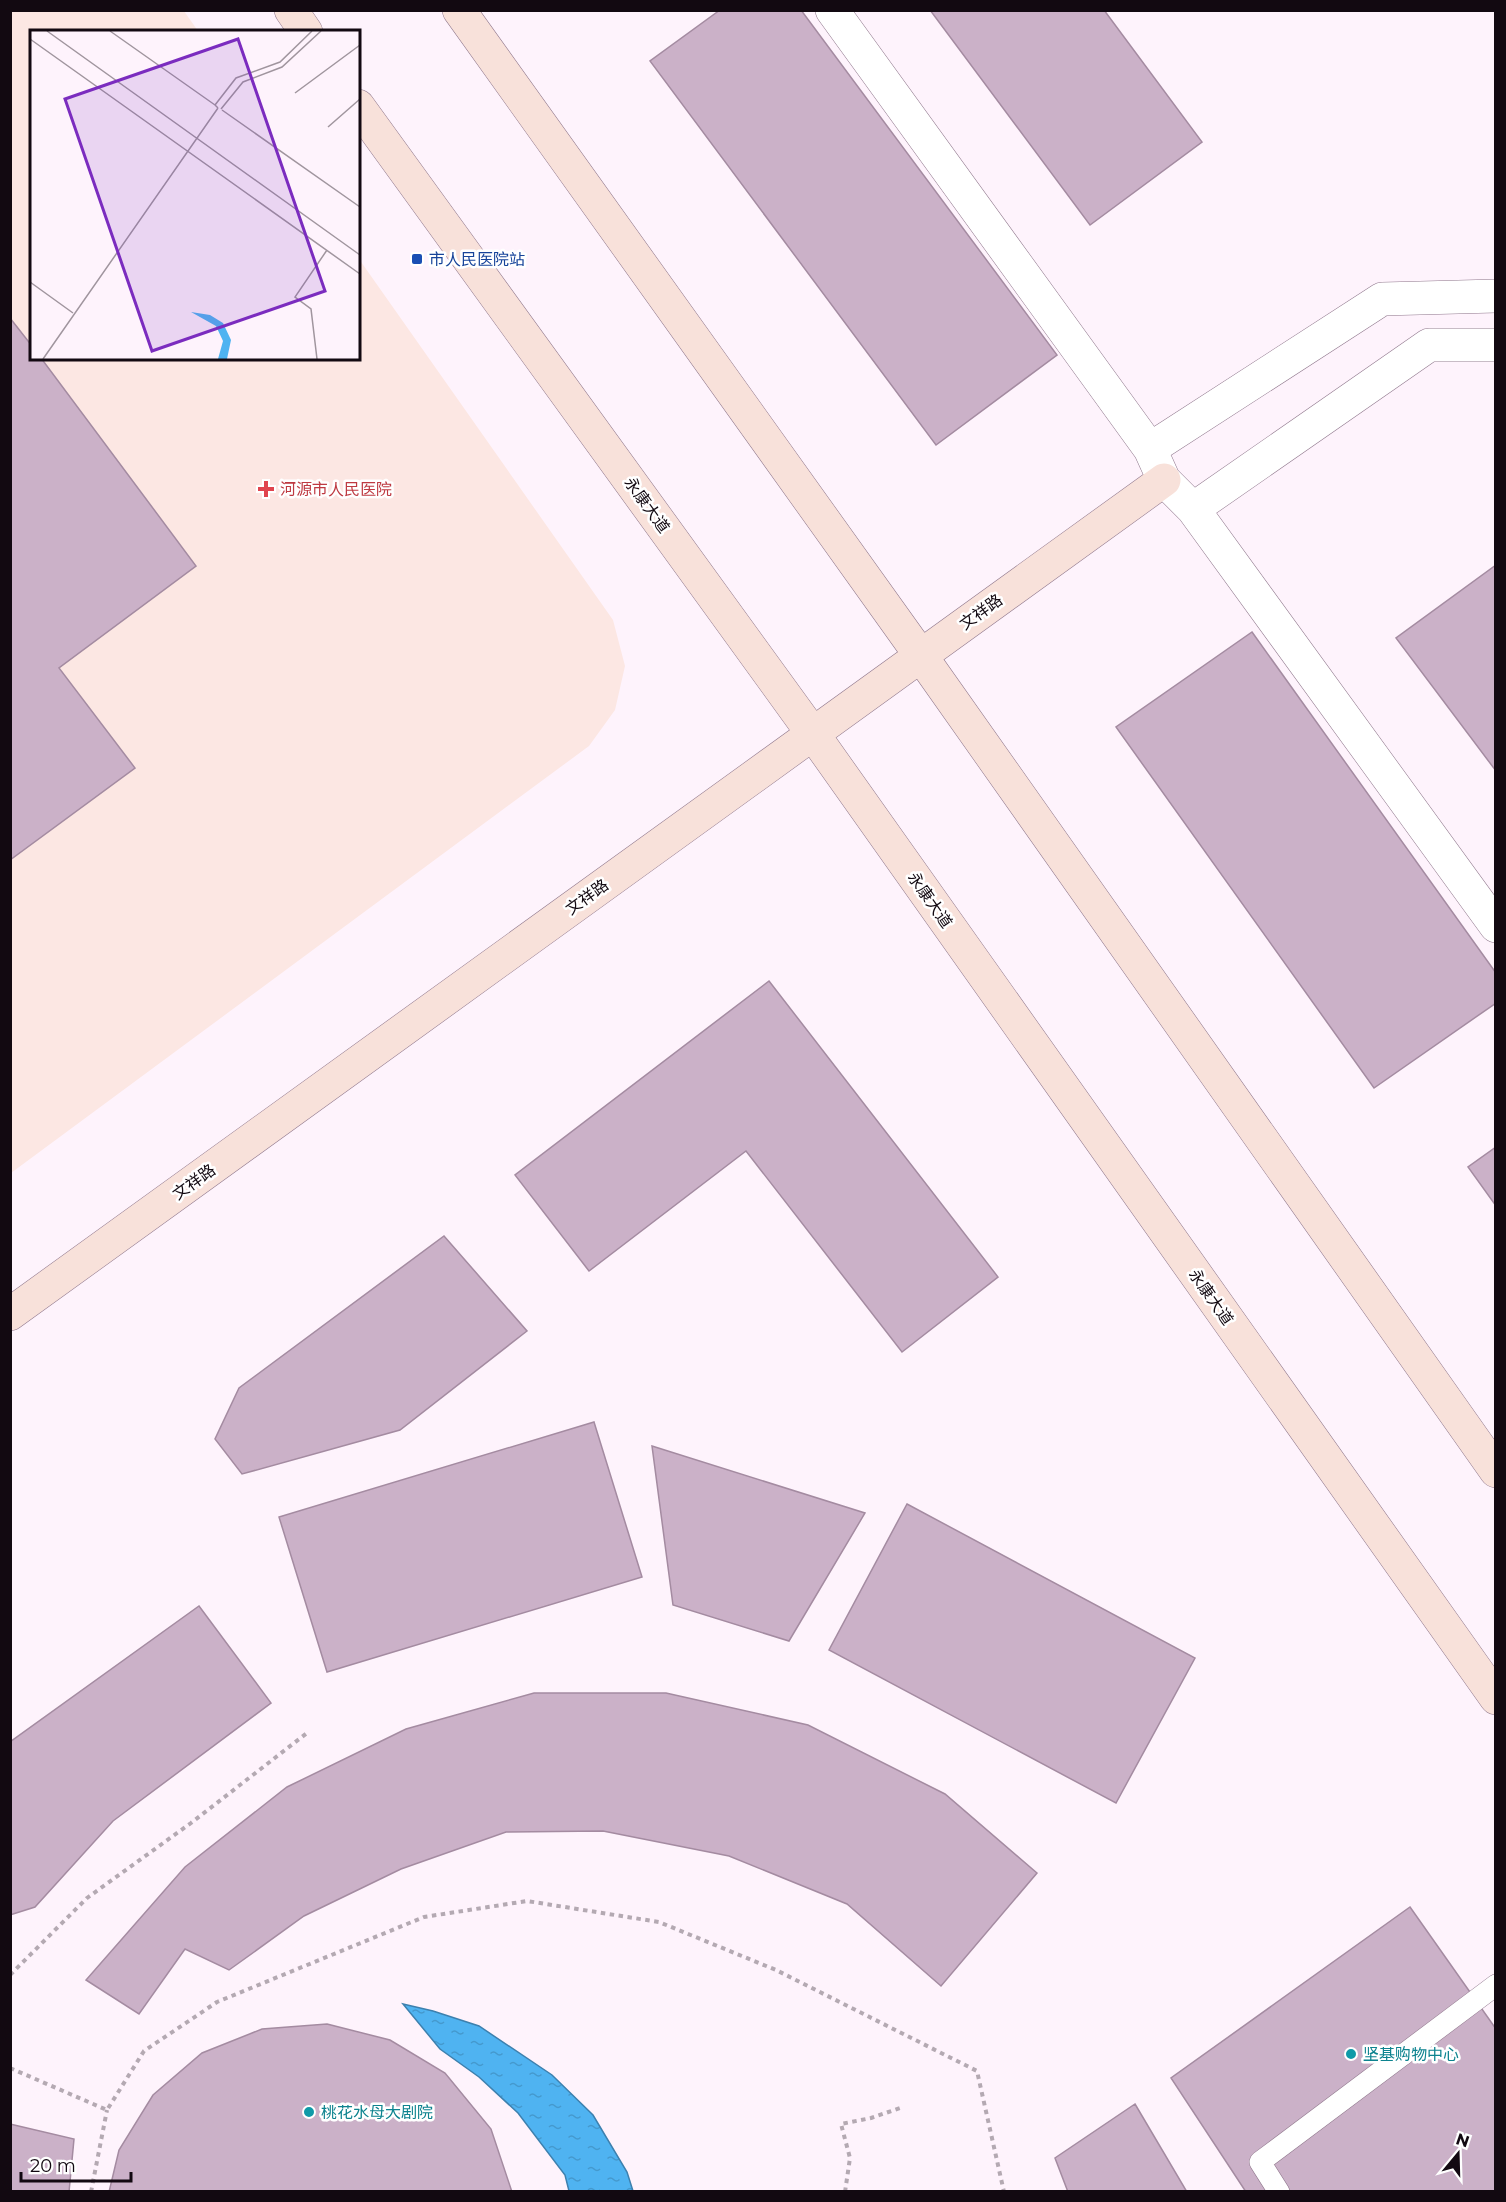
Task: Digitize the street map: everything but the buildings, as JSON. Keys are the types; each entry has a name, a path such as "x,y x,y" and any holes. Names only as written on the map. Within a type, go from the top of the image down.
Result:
{"main road":[{"path":"291,10 305,30"},
{"path":"459,10 921,656 1496,1470"},
{"name":"永康大道","path":"360,109 813,734 1496,1698"},
{"name":"文祥路","path":"10,1314 1164,480"}],"street":[{"path":"832,10 1150,449 1164,480 1193,509 1496,926"},
{"path":"1150,449 1383,299 1496,296"},
{"path":"1193,509 1429,345 1496,345"}],"lane":[{"path":"1279,2192 1260,2162 1496,1985"}],"path":[{"path":"10,1975 87,1898 191,1823 307,1733"},
{"path":"91,2192 107,2110 144,2051 217,2002 423,1917 527,1901 659,1922 776,1970 977,2071 1004,2192"},
{"path":"10,2068 107,2110"},
{"path":"845,2192 850,2158 841,2124 871,2118 903,2107"}],"shaded area":[{"name":"河源市人民医院","path":"11,11 184,11 197,30 30,30 30,360 360,360 360,260 613,620 625,666 615,710 589,746 11,1173"}],"water":[{"path":"403,2004 479,2026 552,2075 593,2115 627,2172 633,2191 569,2191 565,2175 518,2113 479,2077 440,2049"}],"place":[{"name":"市人民医院站","path":"417,259"},
{"name":"河源市人民医院","path":"266,489"},
{"name":"坚基购物中心","path":"1351,2054"},
{"name":"桃花水母大剧院","path":"309,2112"}]}
